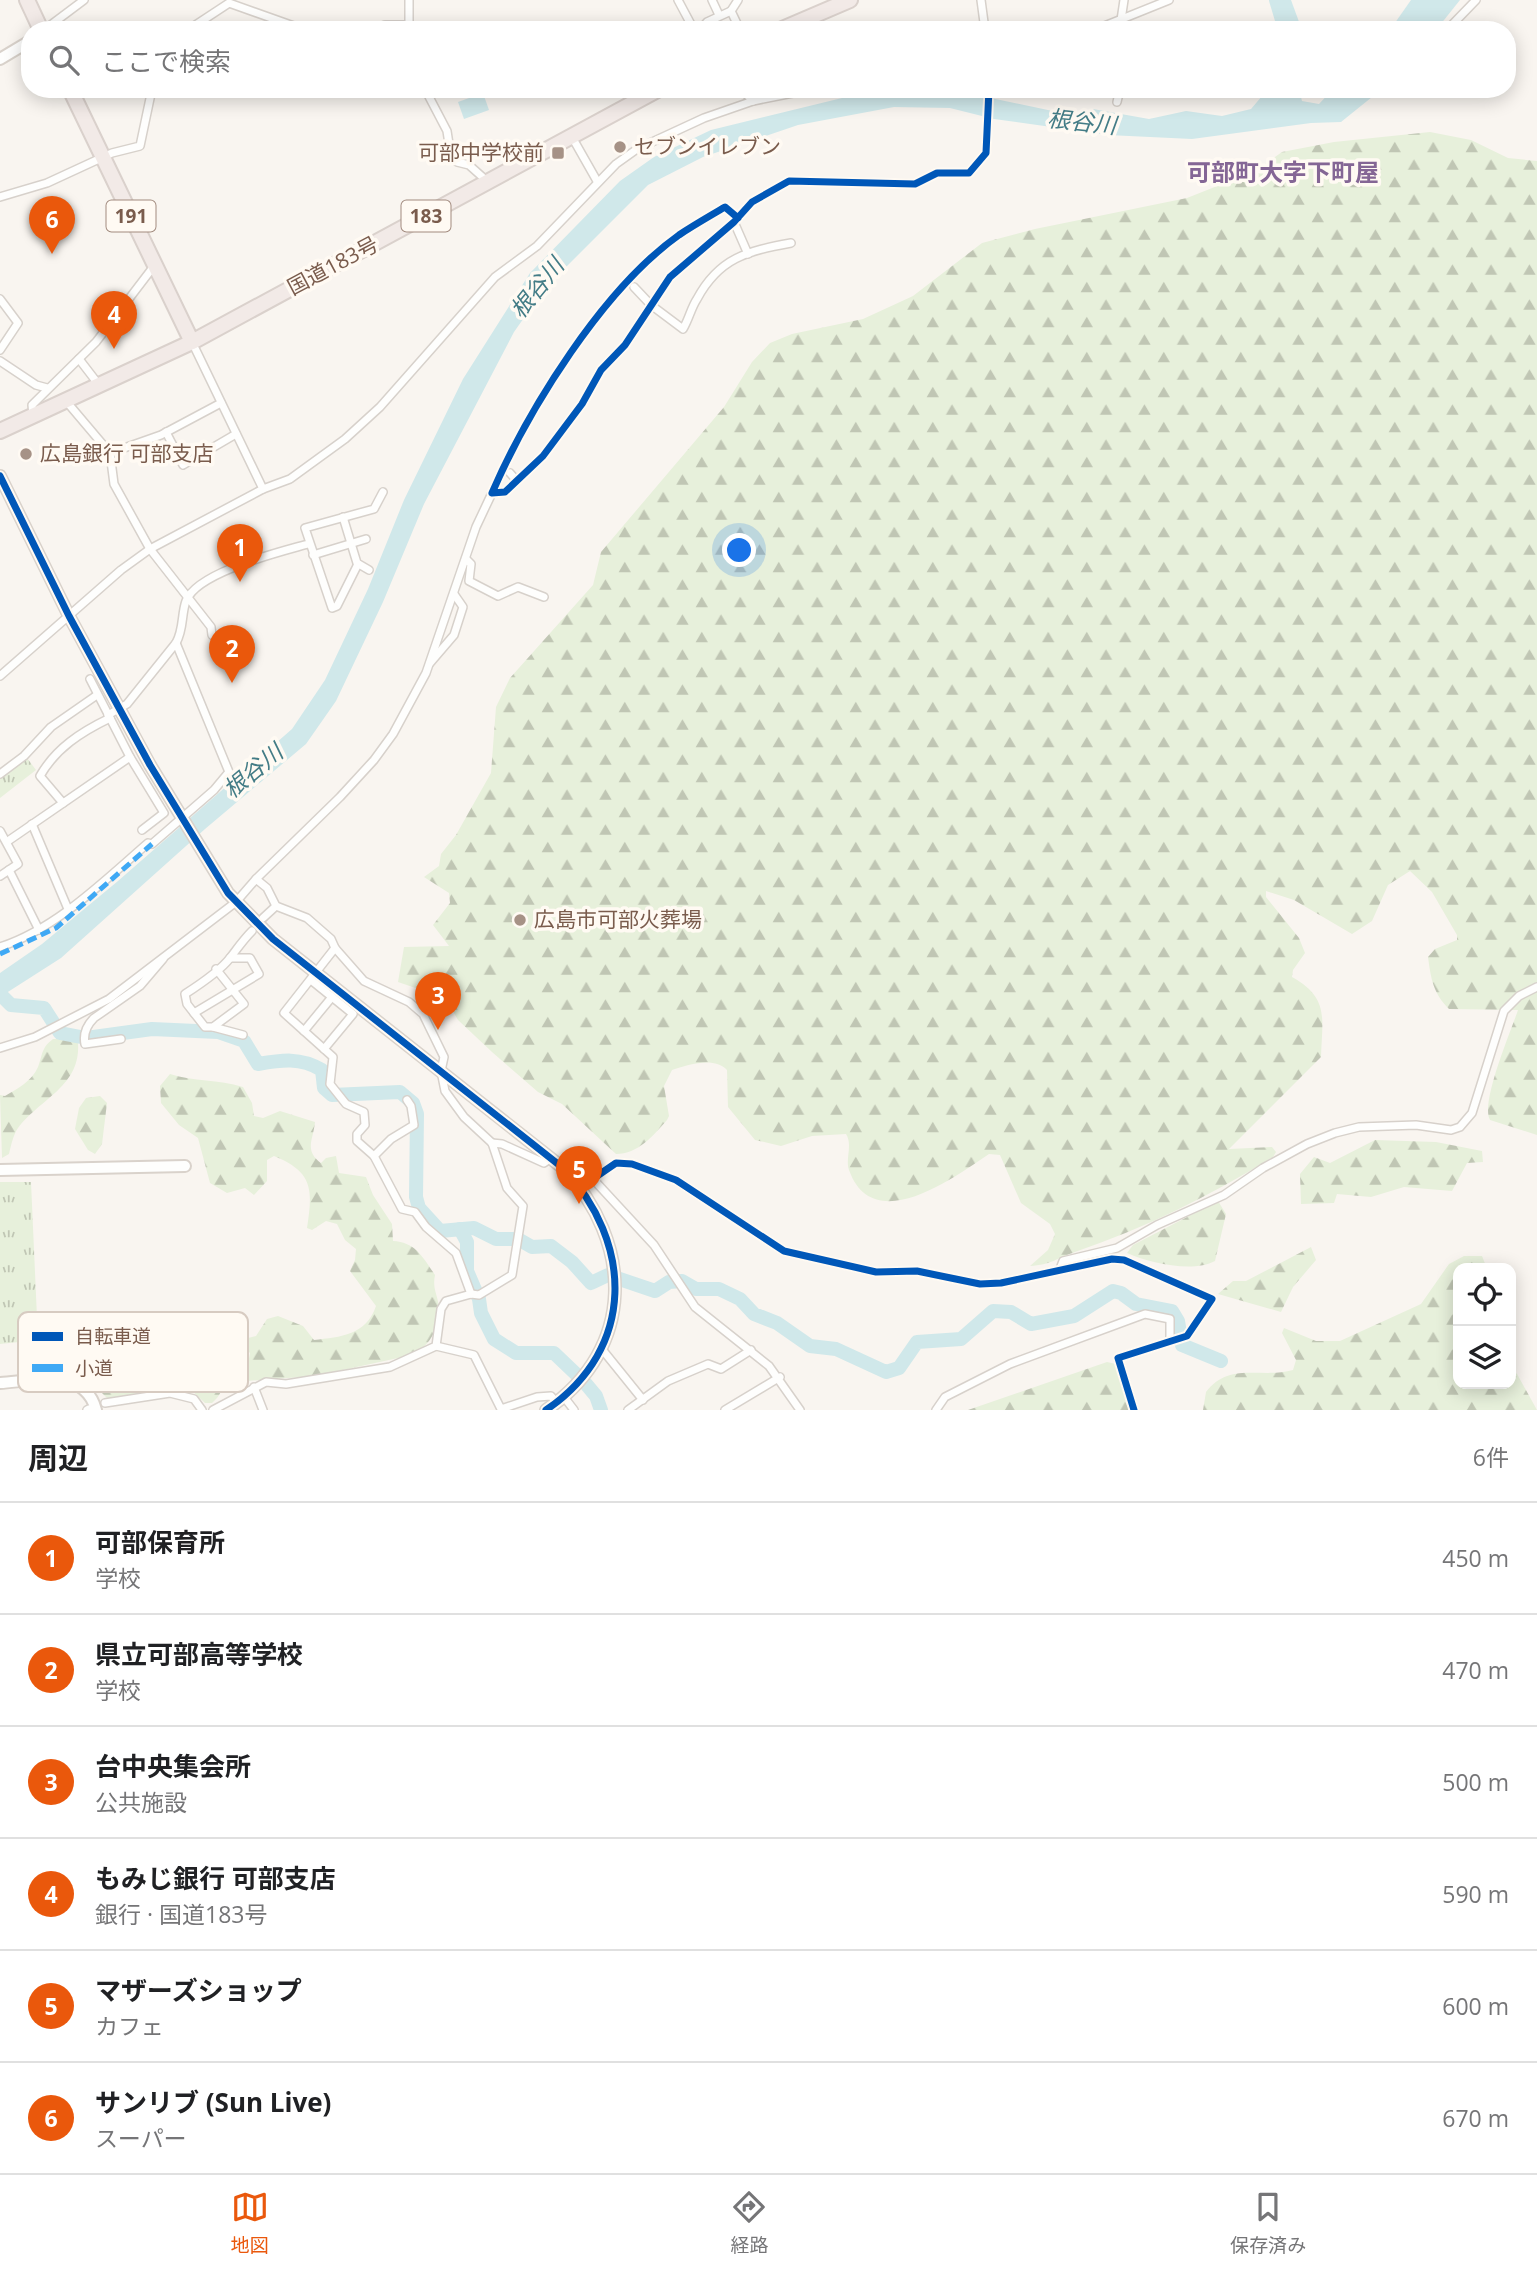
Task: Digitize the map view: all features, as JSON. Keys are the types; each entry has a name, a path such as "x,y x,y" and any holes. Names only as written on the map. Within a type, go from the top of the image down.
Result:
{"highway":[{"path":"27,0 38,21"},
{"path":"801,21 850,0"},
{"name":"191","path":"74,98 192,342"},
{"name":"国道183号","path":"0,430 192,342 643,98"}],"street":[{"path":"55,21 84,0"},
{"path":"409,0 409,21"},
{"path":"678,0 691,21"},
{"path":"712,0 719,15"},
{"path":"710,21 732,11 738,0"},
{"path":"981,0 984,21"},
{"path":"1121,20 1124,0"},
{"path":"1121,20 1169,0"},
{"path":"1456,21 1476,0"},
{"path":"202,21 229,3 280,21"},
{"path":"732,11 736,21"},
{"path":"0,59 21,46"},
{"path":"0,197 47,183 103,157 140,146 150,98"},
{"path":"430,98 447,131 451,157 475,169 488,182"},
{"path":"750,98 753,101"},
{"path":"2,671 150,550 262,489 290,479 317,462 380,407 486,287 537,246 597,181 637,149 704,118 768,98"},
{"path":"492,493 505,492 543,456 582,404 601,370 625,345 670,277 736,220 752,202 789,181 915,184 937,173 969,173 988,147 989,98"},
{"path":"1117,102 1118,98"},
{"path":"572,137 597,181"},
{"path":"0,1048 58,1026 109,999 256,879 374,760 416,696 430,663 484,505 571,352 598,314 679,235 725,207 736,220 748,254"},
{"path":"634,287 651,305 683,329 696,300 723,264 748,254 791,243"},
{"path":"33,415 32,405 96,342 154,265"},
{"path":"0,299 18,323 0,350"},
{"path":"192,342 262,489"},
{"path":"79,359 99,385"},
{"path":"0,361 36,385 47,388"},
{"path":"65,401 110,453 114,484 150,550 211,627 212,635"},
{"path":"110,453 166,432 221,402"},
{"path":"166,432 183,465 236,434"},
{"path":"510,473 517,481"},
{"path":"0,476 4,493 120,709 182,821 232,898 332,997 353,1014 324,1049"},
{"path":"358,564 337,606 332,608 308,544 305,528 374,509 383,492"},
{"path":"343,517 358,564 369,570"},
{"path":"313,555 366,539"},
{"path":"63,803 40,776 54,756 78,734 120,709 176,643 182,633 188,597 218,573 308,544"},
{"path":"466,559 471,564 469,580 498,596 518,587 544,597"},
{"path":"430,663 454,635 463,607 454,594"},
{"path":"0,947 39,930 68,909 182,821 229,772 176,643"},
{"path":"90,680 130,757 164,813 142,830"},
{"path":"0,774 24,756 51,727 97,695"},
{"path":"8,841 130,757"},
{"path":"32,824 68,909"},
{"path":"0,831 8,841 18,864 0,876"},
{"path":"9,870 39,930"},
{"path":"256,879 267,888 276,906 307,918 331,939 335,948 364,981 409,1002 423,1014 444,1057 441,1071 445,1091 464,1117 492,1143 507,1188 523,1206 512,1275 475,1295 446,1301 441,1309 436,1346"},
{"path":"263,918 276,906"},
{"path":"243,1035 205,1027 185,995 230,958 235,948 251,931"},
{"path":"335,948 284,1013 332,1057 330,1084 346,1104 364,1112 365,1125 357,1134 357,1141 374,1156 402,1209 415,1212 426,1227 456,1253 475,1295"},
{"path":"121,1039 85,1044 85,1037 94,1018 140,986 168,952"},
{"path":"194,1013 231,988 259,974 250,958 230,958"},
{"path":"213,1027 244,1003 216,969"},
{"path":"313,976 441,1071 551,1158 581,1187 606,1230 614,1271 614,1303 608,1329 590,1367 560,1400 546,1410"},
{"path":"1060,1269 1063,1261 1117,1248 1157,1224 1224,1195 1263,1168 1318,1139 1359,1127 1416,1125 1451,1130 1460,1127 1472,1113 1504,1011 1519,996 1537,987"},
{"path":"304,1031 332,997"},
{"path":"374,1156 391,1139 414,1125 411,1106 407,1101"},
{"path":"492,1143 502,1144 544,1163 551,1158"},
{"path":"581,1187 616,1163 653,1171 711,1201 784,1251 864,1270 917,1271 980,1284 1001,1283 1107,1260 1124,1261 1212,1299 1177,1339 1118,1358 1134,1410"},
{"path":"0,1170 185,1166"},
{"path":"593,1178 654,1245 702,1314 751,1350 780,1377 800,1410"},
{"path":"936,1410 945,1397 1010,1364 1145,1314 1170,1319 1177,1339"},
{"path":"248,1390 266,1382 286,1384 390,1367 408,1362 436,1346 474,1355 501,1409 537,1396 551,1396 574,1410"},
{"path":"601,1348 643,1400"},
{"path":"628,1410 668,1381 708,1364 721,1369 751,1350"},
{"path":"725,1410 780,1377"},
{"path":"0,1383 18,1382"},
{"path":"254,1387 266,1409"},
{"path":"87,1392 94,1408 170,1393 194,1399 202,1410"},
{"path":"213,1410 245,1392"}],"green space":[{"path":"1430,132 1471,140 1508,158 1537,161 1537,1135 1490,1120 1488,1111 1493,1083 1518,1010 1449,1009 1439,997 1428,957 1435,949 1457,940 1457,935 1432,892 1410,871 1388,885 1372,921 1352,934 1294,900 1266,891 1266,897 1299,938 1305,953 1293,970 1292,977 1313,993 1321,1011 1322,1021 1321,1057 1229,1149 1272,1147 1276,1152 1273,1157 1152,1222 1054,1261 1030,1266 1048,1250 1055,1234 1050,1224 1021,1203 1000,1155 989,1154 935,1188 914,1196 894,1201 876,1199 860,1190 849,1170 849,1143 846,1134 812,1136 781,1146 755,1140 728,1107 727,1070 715,1063 693,1064 672,1070 664,1086 669,1116 667,1120 651,1138 638,1147 616,1154 562,1104 538,1092 492,1052 458,1020 450,1006 430,993 398,982 404,947 449,946 433,925 450,903 449,893 424,877 439,866 441,854 456,835 491,773 496,707 510,678 593,585 601,552 724,407 752,362 770,343 792,334 863,319 913,296 982,243 1035,229 1187,198 1255,171 1282,152 1334,142"},
{"path":"27,758 36,770 0,798 0,778"},
{"path":"53,1039 70,1039 78,1043 73,1070 58,1090 18,1128 9,1154 2,1158 0,1095 5,1096 32,1076 44,1048"},
{"path":"170,1074 243,1087 252,1103 254,1116 263,1118 280,1111 315,1122 311,1149 316,1158 321,1163 326,1158 336,1156 339,1173 366,1177 373,1195 392,1224 393,1241 413,1247 435,1275 438,1323 424,1347 412,1355 315,1376 248,1381 248,1338 256,1336 267,1319 278,1316 303,1326 314,1340 343,1336 359,1329 372,1316 376,1306 350,1271 356,1249 345,1240 337,1224 326,1221 312,1230 307,1228 310,1203 307,1183 303,1176 287,1162 274,1156 267,1160 267,1181 254,1195 245,1188 227,1193 210,1183 198,1138 179,1125 161,1103 160,1086"},
{"path":"100,1096 107,1103 102,1144 95,1154 88,1150 75,1129 79,1108 86,1098"},
{"path":"1375,1140 1436,1142 1482,1151 1483,1162 1467,1163 1452,1191 1404,1187 1371,1197 1337,1194 1334,1203 1301,1204 1300,1174 1314,1157 1330,1163"},
{"path":"0,1182 31,1182 37,1312 18,1312 18,1342 0,1344"},
{"path":"1218,1201 1226,1214 1215,1261 1206,1265 1183,1266 1159,1263 1127,1253 1133,1245"},
{"path":"1311,1247 1316,1260 1293,1287 1281,1312 1218,1294 1233,1281 1246,1281"},
{"path":"1464,1256 1482,1256 1485,1263 1453,1263 1453,1389 1516,1389 1516,1373 1537,1410 1203,1410 1206,1392 1225,1377 1293,1370 1296,1360 1282,1333 1284,1328 1316,1341 1340,1341 1421,1304 1449,1264"},
{"path":"1107,1362 1116,1364 1129,1410 968,1410"},
{"path":"101,1392 155,1392 121,1399 107,1398"},
{"path":"193,1392 220,1392 212,1403 205,1403"}],"water":[{"path":"1283,0 1291,0 1299,21 1282,21"},
{"path":"1411,0 1460,0 1443,21 1396,21"},
{"path":"469,98 485,98 489,110 464,119 458,102"},
{"name":"根谷川","path":"842,98 991,98 1081,117 1093,109 1149,119 1186,111 1222,116 1251,109 1260,98 1301,98 1302,101 1319,104 1325,98 1371,98 1341,122 1311,123 1192,139 1108,135 994,119 950,108 894,107 798,125 703,157 648,185 545,288 514,332 424,504 383,602 336,701 306,744 205,829 61,958 0,997 0,973 42,944 118,881 292,729 325,680 368,589 404,500 463,379 530,273 620,181 654,157 711,130"}],"waterway":[{"path":"1276,0 1282,21"},
{"path":"0,994 11,1005 44,1008 60,1033 86,1038 152,1029 218,1032 244,1041 258,1064 298,1061 322,1070 324,1088 332,1095 400,1092 413,1103 417,1114 416,1197 419,1208 440,1231 474,1228 496,1239 518,1239 532,1247 551,1246 572,1262 591,1283 608,1275 655,1291 669,1282 682,1281 696,1289 719,1289 740,1299 754,1314 777,1323 810,1346 836,1349 886,1372 899,1368 917,1342 961,1339 993,1311 1011,1312 1031,1324 1074,1316 1113,1291 1121,1293 1136,1304 1172,1311 1178,1321 1182,1345 1221,1361"},
{"path":"460,1229 467,1242 467,1271 479,1299 481,1313 494,1339 516,1353 554,1353 576,1374"},
{"path":"586,1384 596,1396 601,1410"}],"marked path":[{"path":"0,954 56,928 152,844"}],"cycle path":[{"path":"738,218 752,202 789,181 915,184 937,173 969,173 986,153 989,98"},
{"path":"725,207 738,218 670,277 625,345 601,370 582,404 543,456 505,492 492,493 547,388 596,318 623,286 679,235 708,217 725,207"},
{"path":"0,476 69,616 150,765 228,893 273,939 563,1168 586,1197 603,1228 612,1261 615,1294 610,1326 597,1356 576,1385 546,1410"},
{"path":"581,1187 616,1163 632,1164 676,1180 784,1251 876,1272 917,1271 980,1284 1001,1283 1112,1259 1124,1260 1212,1299 1187,1336 1118,1358 1134,1410"}],"place":[{"name":"セブンイレブン","path":"620,147"},
{"name":"可部中学校前","path":"558,153"},
{"name":"サンリブ (Sun Live)","path":"52,254"},
{"name":"もみじ銀行 可部支店","path":"114,349"},
{"name":"広島銀行 可部支店","path":"26,454"},
{"name":"可部保育所","path":"240,582"},
{"name":"県立可部高等学校","path":"232,683"},
{"name":"広島市可部火葬場","path":"520,920"},
{"name":"台中央集会所","path":"438,1030"},
{"name":"マザーズショップ","path":"579,1204"}],"district":[{"name":"可部町大字下町屋","path":"1283,173"}]}
